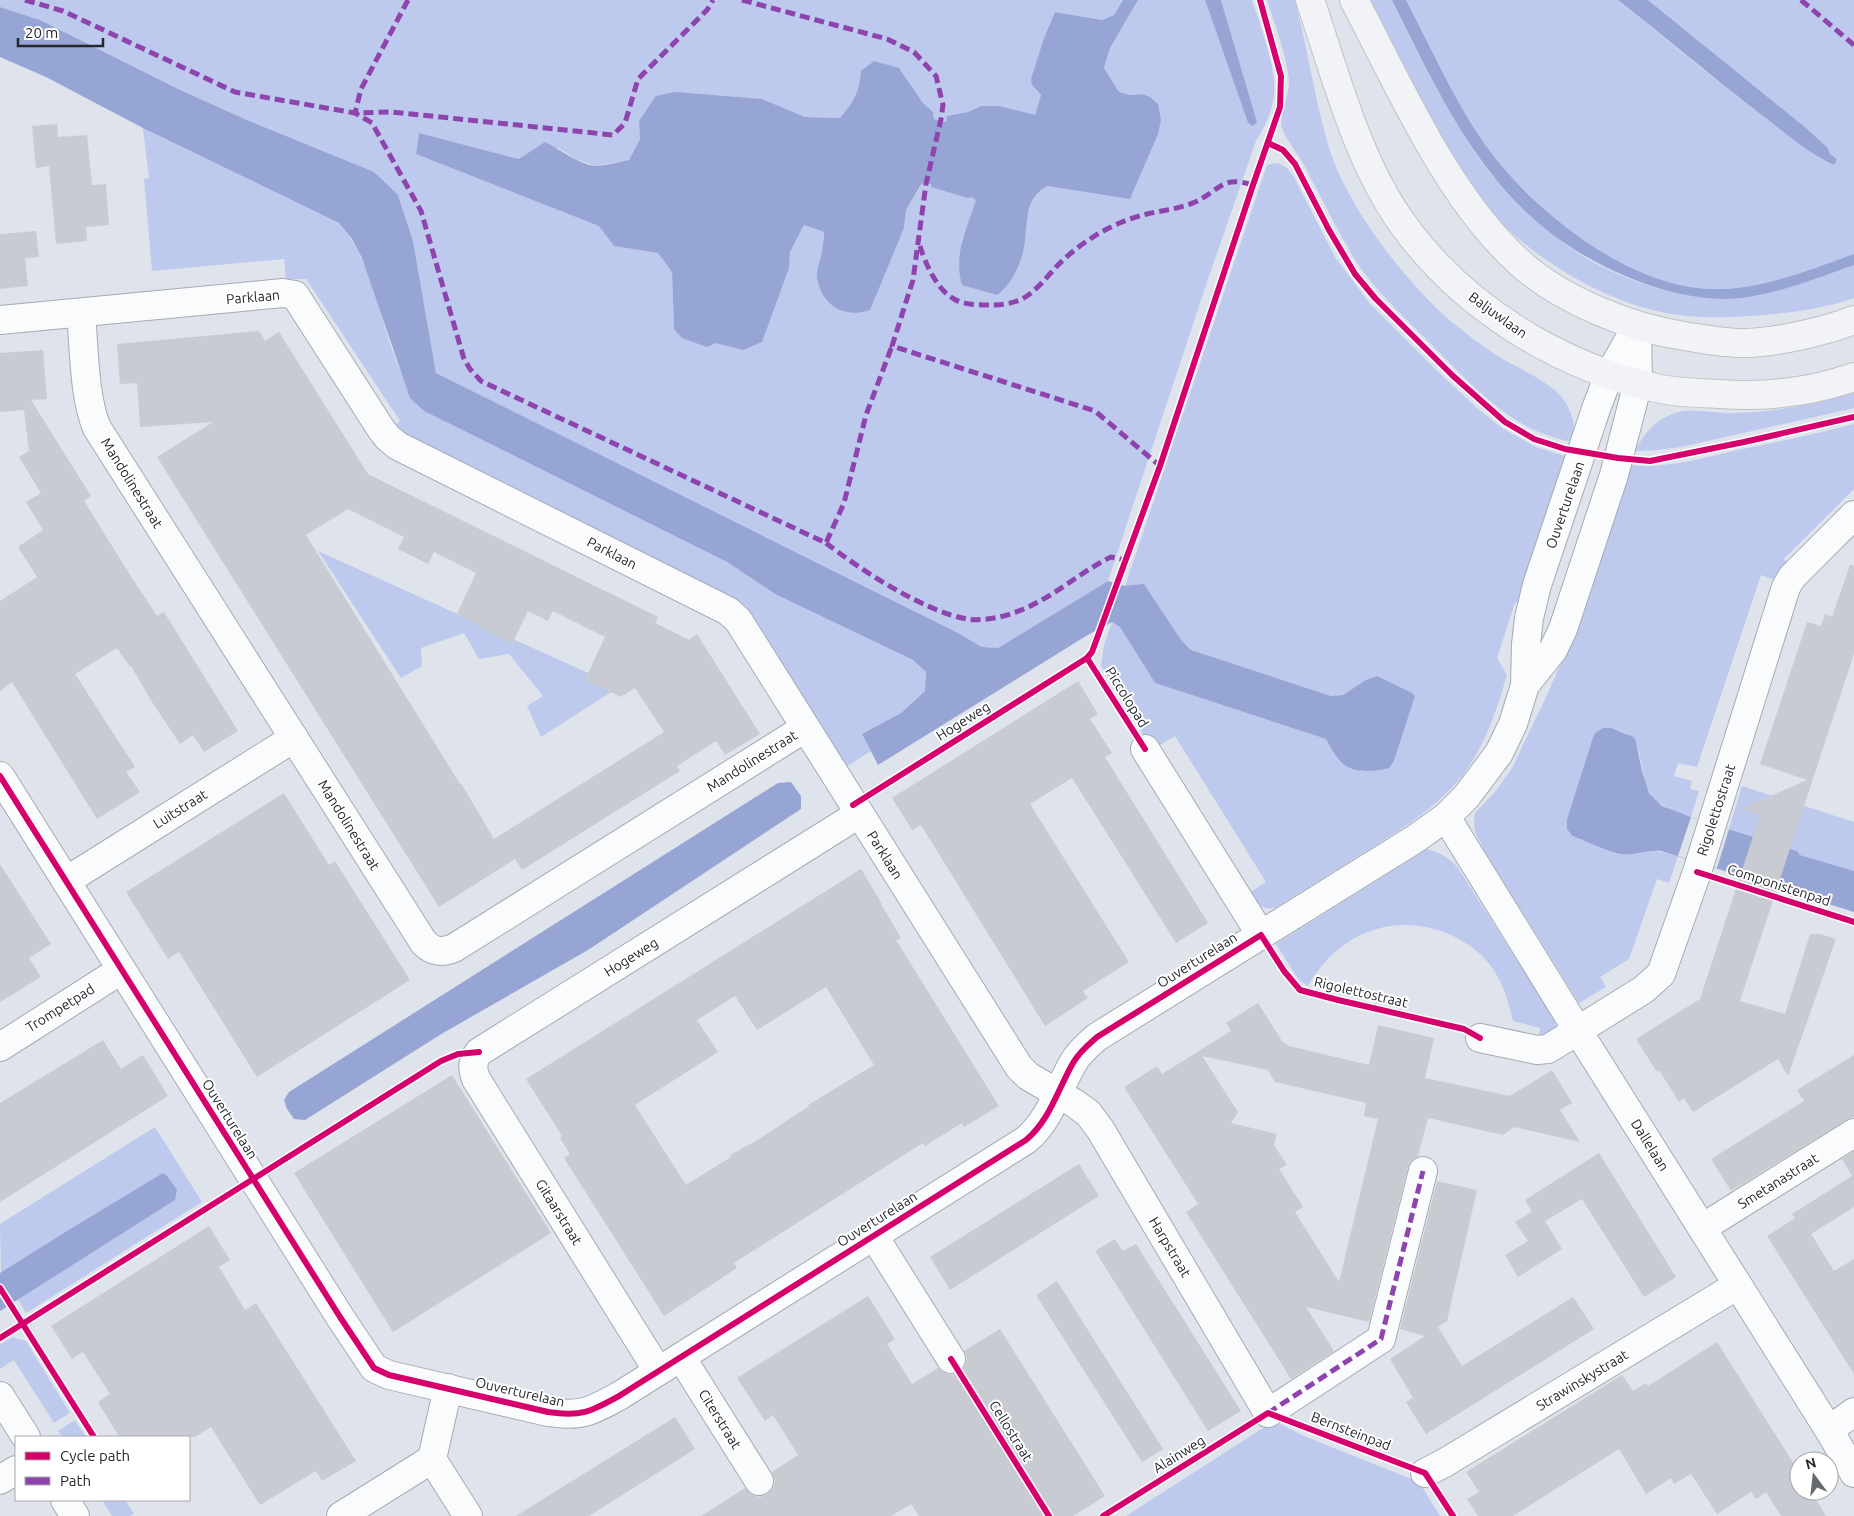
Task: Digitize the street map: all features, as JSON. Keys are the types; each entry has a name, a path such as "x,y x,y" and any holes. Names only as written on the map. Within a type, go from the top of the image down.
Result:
{"main road":[{"name":"Baljuwlaan","path":"1310,0 1358,138 1379,184 1402,222 1440,269 1473,298 1507,323 1552,351 1609,375 1657,389 1739,395 1779,393 1813,388 1854,378"},
{"path":"1354,0 1432,148 1466,200 1494,236 1521,263 1548,284 1598,310 1637,326 1664,333 1747,343 1802,335 1854,320"}],"street":[{"name":"Parklaan","path":"0,320 283,293 295,295 388,438 398,446 728,611 738,620 1019,1067 1028,1076 1058,1094"},
{"name":"Mandolinestraat","path":"81,313 89,401 97,428 424,943 430,948 437,951 454,948 805,728"},
{"name":"Ouverturelaan","path":"0,776 374,1368 389,1375 548,1412 568,1415 584,1413 600,1406 670,1364 1026,1140 1036,1131 1046,1117 1074,1061 1097,1036 1415,839 1446,817 1466,798 1499,753 1512,724 1525,685 1526,644 1538,585 1597,406 1609,375 1637,326"},
{"name":"Ouverturelaan","path":"1525,685 1553,650 1563,629 1614,474 1638,383 1637,326"},
{"name":"Rigolettostraat","path":"1480,1038 1537,1050 1548,1050 1643,990 1661,974 1714,816 1786,587 1792,578 1854,515"},
{"name":"Luitstraat","path":"66,881 294,738"},
{"name":"Piccolopad","path":"1145,749 1261,935"},
{"name":"Hogeweg","path":"479,1052 859,814"},
{"name":"Dallelaan","path":"1446,817 1854,1473"},
{"name":"Trompetpad","path":"0,1047 121,970"},
{"name":"Gitaarstraat","path":"479,1052 474,1058 473,1066 476,1079 670,1364"},
{"name":"Harpstraat","path":"1058,1094 1088,1113 1100,1129 1268,1412 1381,1339 1422,1171"},
{"name":"Smetanastraat","path":"1702,1228 1854,1133"},
{"path":"874,1236 951,1359"},
{"name":"Strawinskystraat","path":"1425,1473 1738,1285"},
{"name":"Citerstraat","path":"670,1364 759,1481"},
{"path":"448,1388 432,1459 468,1516"},
{"path":"0,1396 25,1436"},
{"path":"1828,1430 1854,1412"},
{"path":"341,1516 432,1459"},
{"path":"0,1480 15,1471"},
{"path":"66,1501 75,1516"}],"shaded area":[{"path":"0,0 1123,0 1114,15 1102,20 1055,12 1044,38 1032,85 1041,95 1035,116 999,106 981,106 968,112 947,116 946,122 934,119 933,112 923,103 899,68 861,71 855,96 840,118 805,117 762,99 639,121 640,139 629,160 595,166 576,159 558,148 519,159 419,133 416,154 600,226 614,246 658,253 672,272 674,329 743,350 789,268 790,252 804,225 824,232 823,249 904,228 906,210 920,188 921,182 932,184 931,187 972,197 977,200 961,241 1024,250 1028,214 1031,205 1040,191 1048,186 1142,94 1130,95 1119,92 1104,68 1110,48 1138,0 1205,0 1248,123 1257,122 1221,0 1252,0 1273,72 1274,94 1270,112 1256,141 1207,282 1108,581 998,648 982,647 958,633 436,373 413,241 398,195 40,20 0,7"},
{"path":"1123,0 1138,0 1110,48 1104,68 1119,92 1130,95 1142,94 1150,97 1158,104 1161,120 1158,134 1130,199 1048,186 1040,191 1030,205 1024,248 1020,262 1007,286 997,295 962,285 959,263 960,252 976,200 972,197 968,198 931,187 931,184 922,183 906,210 904,228 870,310 851,313 843,311 835,307 823,295 819,287 817,274 824,232 804,225 790,252 789,268 762,342 743,350 716,343 707,347 682,338 674,329 672,272 658,253 614,246 599,226 416,154 419,133 519,159 545,142 577,160 591,165 601,166 629,160 640,139 639,121 656,96 675,92 762,99 805,117 840,118 855,96 861,71 874,61 899,68 923,103 933,112 934,119 946,122 947,116 968,112 981,106 999,106 1035,115 1041,95 1032,85 1031,79 1044,38 1055,12 1102,20 1114,15"},
{"path":"1205,0 1221,0 1257,122 1253,126 1248,123"},
{"path":"1267,0 1295,0 1330,151 1339,173 1363,218 1395,262 1429,301 1446,317 1494,354 1544,382 1559,394 1567,405 1573,420 1575,443 1545,435 1528,427 1500,409 1462,375 1390,303 1357,263 1282,128 1281,118 1289,89 1287,65"},
{"path":"1362,0 1392,0 1447,107 1486,168 1498,182 1553,234 1583,256 1603,267 1649,286 1697,297 1720,299 1742,298 1770,293 1854,265 1854,298 1835,304 1776,314 1698,317 1652,310 1604,293 1580,281 1535,252 1495,218 1470,189 1443,146"},
{"path":"1392,0 1406,0 1474,129 1506,171 1556,219 1585,241 1616,260 1648,275 1680,285 1712,289 1767,283 1854,254 1854,265 1770,293 1742,298 1715,299 1687,295 1648,285 1588,258 1548,231 1514,200 1485,165 1459,128"},
{"path":"1406,0 1618,0 1790,137 1822,160 1834,165 1837,159 1806,128 1648,0 1854,0 1854,254 1767,283 1712,289 1680,285 1648,275 1616,260 1585,241 1556,219 1506,171 1474,129"},
{"path":"1618,0 1648,0 1806,128 1837,159 1834,165 1795,141"},
{"path":"0,7 40,20 176,88 249,121 374,172 398,195 413,241 436,373 958,633 982,647 998,648 1108,581 1125,586 1144,584 1181,640 1191,650 1331,696 1343,695 1366,680 1377,676 1415,696 1394,761 1389,768 1362,771 1349,768 1339,760 1326,739 1155,683 1120,627 1112,622 1086,636 878,765 862,734 901,713 925,691 926,672 913,660 775,594 727,562 424,411 410,398 362,258 352,239 339,223 143,128 46,77 0,57"},
{"path":"143,128 339,223 350,238 367,271 399,367 424,411 727,562 775,594 913,660 926,672 925,691 901,713 862,734 871,751 846,767 749,612 713,590 412,442 394,426 400,421 306,279 286,279 284,259 152,271 144,179 149,178"},
{"path":"1278,163 1287,168 1294,177 1335,257 1370,304 1434,368 1478,409 1502,428 1536,447 1571,458 1527,599 1515,603 1497,658 1507,675 1499,700 1479,749 1465,772 1455,785 1431,807 1406,826 1275,908 1266,908 1255,900 1250,892 1266,882 1175,736 1158,746 1150,745 1101,666 1104,645 1112,622 1120,627 1155,683 1326,739 1339,761 1344,765 1363,771 1394,761 1415,696 1412,693 1354,689 1343,695 1331,696 1191,650 1125,586 1267,165"},
{"path":"1854,393 1854,408 1681,447 1635,451 1642,439 1655,424 1679,412 1694,410 1726,413 1764,411 1824,401"},
{"path":"1854,424 1854,489 1784,559 1789,565 1778,581 1761,575 1697,767 1678,763 1674,776 1692,781 1690,789 1699,791 1691,817 1665,807 1653,797 1645,781 1636,743 1631,736 1612,730 1594,734 1567,819 1569,833 1572,836 1619,854 1653,850 1678,856 1669,883 1657,879 1629,959 1600,977 1606,987 1579,1003 1484,850 1475,832 1474,819 1475,813 1495,792 1512,768 1548,693 1580,618 1629,465 1643,466 1684,462"},
{"path":"318,551 619,687 541,737 527,706 543,696 509,654 479,659 464,633 421,648 422,666 401,678"},
{"path":"1603,728 1611,728 1634,737 1649,793 1662,806 1797,851 1800,855 1854,871 1854,912 1661,851 1621,854 1572,836 1567,829 1567,819 1594,734"},
{"path":"791,782 801,796 801,809 588,950 443,1033 305,1120 294,1119 287,1109 284,1100 289,1092 778,783"},
{"path":"1742,786 1854,822 1854,871 1800,855 1797,851 1729,829"},
{"path":"1427,849 1444,856 1458,868 1554,1019 1556,1028 1538,1040 1540,1028 1513,1021 1503,988 1485,959 1466,943 1444,932 1424,927 1403,925 1384,927 1366,933 1349,942 1333,954 1308,986 1299,980 1276,944"},
{"path":"155,1127 202,1202 26,1313 18,1299 175,1200 176,1189 168,1177 163,1174 1,1273 0,1224"},
{"path":"163,1173 177,1190 175,1200 0,1311 0,1273"},
{"path":"12,1337 26,1341 70,1413 54,1423 14,1360 0,1369 0,1345"},
{"path":"75,1420 85,1436 62,1436 58,1431"},
{"path":"1274,1421 1304,1436 1419,1482 1440,1516 1126,1516"},
{"path":"103,1501 126,1501 134,1514 130,1516 112,1516"}],"pier":[{"path":"1691,817 1729,829 1717,868 1678,856"}],"building":[{"path":"57,124 58,137 87,135 92,185 106,184 109,225 86,227 87,241 56,244 49,166 36,168 32,126"},
{"path":"36,231 39,257 25,258 28,286 0,289 0,234"},
{"path":"259,331 265,341 279,332 368,474 658,617 655,623 689,640 697,634 760,734 725,755 716,741 677,766 680,771 522,870 515,859 439,907 157,457 213,422 140,427 137,383 120,384 117,344","holes":["348,509 404,537 398,549 428,564 434,552 476,573 457,614 512,644 528,611 548,621 553,611 605,637 585,680 621,697 635,688 664,732 494,839 306,535"]},
{"path":"43,350 47,399 31,400 91,496 84,501 132,578 157,616 164,612 238,731 204,752 193,735 180,744 131,666 117,648 75,674 135,767 126,772 140,792 97,819 12,682 0,691 0,601 37,577 18,547 43,530 26,502 41,493 19,457 29,451 24,410 0,412 0,353"},
{"path":"1850,565 1854,565 1854,654 1740,1001 1785,1014 1810,934 1820,934 1836,939 1788,1076 1778,1059 1693,1112 1684,1098 1679,1102 1659,1070 1657,1072 1636,1039 1700,999 1760,815 1741,809 1807,780 1760,764 1807,622 1821,626 1825,614 1832,617"},
{"path":"1078,681 1098,714 1090,719 1112,753 1105,757 1208,923 1176,943 1072,778 1030,804 1129,962 1083,991 1088,998 1045,1026 921,825 912,830 892,798"},
{"path":"284,793 329,865 335,861 410,980 257,1077 179,952 168,959 126,892"},
{"path":"0,864 51,944 29,958 41,977 0,1002"},
{"path":"861,869 901,938 896,940 999,1106 964,1127 962,1123 925,1146 923,1143 734,1263 737,1268 664,1316 564,1158 570,1154 560,1138 562,1136 526,1079","holes":["826,987 874,1065 808,1105 761,1138 730,1155 731,1157 686,1185 635,1105 718,1052 697,1020 735,996 757,1030"]},
{"path":"1258,1003 1282,1041 1289,1046 1369,1065 1378,1025 1434,1038 1425,1078 1510,1096 1552,1070 1572,1103 1560,1110 1580,1142 1514,1127 1503,1135 1428,1118 1418,1156 1411,1161 1408,1167 1369,1322 1306,1307 1334,1351 1291,1379 1186,1212 1198,1204 1124,1087 1157,1066 1162,1074 1231,1031 1226,1023","holes":["1202,1056 1268,1070 1275,1082 1366,1103 1364,1116 1378,1119 1339,1282 1295,1212 1303,1207 1279,1169 1287,1165 1274,1145 1277,1134 1231,1123 1238,1112"]},
{"path":"103,1040 121,1069 143,1055 168,1096 0,1202 0,1103"},
{"path":"1854,1055 1854,1117 1846,1120 1731,1191 1711,1159 1804,1101 1797,1090"},
{"path":"452,1075 551,1233 393,1332 294,1173"},
{"path":"1854,1151 1854,1207 1811,1234 1834,1271 1854,1259 1854,1374 1767,1236 1795,1218 1792,1214 1852,1176 1842,1159"},
{"path":"1599,1153 1676,1277 1644,1297 1582,1199 1545,1221 1562,1249 1518,1277 1505,1255 1528,1241 1515,1222 1532,1212 1525,1200"},
{"path":"1079,1164 1099,1196 950,1290 930,1257"},
{"path":"1437,1181 1477,1190 1447,1321 1438,1327 1462,1366 1573,1297 1594,1329 1426,1434 1406,1402 1413,1398 1390,1359 1425,1336 1400,1329"},
{"path":"209,1226 230,1260 219,1267 245,1310 256,1303 356,1461 322,1481 316,1471 260,1505 211,1427 195,1437 118,1436 98,1402 110,1394 83,1352 72,1359 51,1326"},
{"path":"1115,1239 1123,1251 1136,1244 1241,1411 1208,1431 1095,1251"},
{"path":"1057,1281 1163,1449 1142,1462 1036,1295"},
{"path":"868,1296 895,1339 887,1344 912,1384 938,1368 944,1373 952,1375 959,1372 965,1366 967,1358 964,1351 1000,1329 1105,1496 1073,1516 919,1516 911,1504 891,1516 701,1516 745,1488 752,1495 760,1497 768,1494 773,1488 775,1481 772,1472 798,1455 773,1415 765,1421 737,1378"},
{"path":"1717,1342 1789,1456 1789,1501 1817,1501 1826,1516 1781,1516 1766,1492 1756,1499 1751,1492 1717,1514 1691,1474 1674,1484 1671,1478 1646,1494 1619,1449 1513,1516 1478,1516 1467,1499 1479,1492 1466,1472 1622,1375 1633,1391 1646,1383 1648,1386"},
{"path":"675,1417 695,1449 589,1516 516,1516"}],"marked path":[{"path":"25,0 63,11 235,92 355,113 392,112 613,135 625,123 638,79 707,10 713,0"},
{"path":"408,0 361,89 355,113 372,123 421,211 464,359 481,381 826,543 844,503 866,415 892,346"},
{"path":"742,0 887,39 914,52 936,76 943,105 941,119 926,184 913,280 892,346 1095,411 1160,466"},
{"path":"1801,0 1854,45"},
{"path":"920,246 932,276 948,295 967,304 1005,304 1027,296 1076,249 1096,235 1114,226 1142,215 1189,204 1227,183 1242,182 1253,185"},
{"path":"826,543 874,577 912,599 950,615 975,620 993,618 1020,611 1046,598 1111,557 1125,560"},
{"path":"1268,1413 1381,1339 1423,1171"}],"cycle path":[{"path":"853,805 1087,658 1092,652 1160,466 1280,107 1281,76 1260,0"},
{"path":"1268,143 1283,150 1295,164 1329,230 1355,274 1375,298 1452,375 1505,422 1534,439 1565,449 1618,458 1650,461 1854,417"},
{"path":"1087,658 1145,749"},
{"path":"0,776 340,1317 374,1368 389,1375 548,1412 569,1414 585,1412 619,1396 1026,1140 1047,1114 1075,1059 1097,1037 1261,935 1284,971 1300,990 1464,1029 1480,1038"},
{"name":"Componistenpad","path":"1697,872 1854,922"},
{"path":"0,1338 441,1061 458,1054 479,1052"},
{"path":"0,1288 93,1436"},
{"name":"Cellostraat","path":"951,1359 1049,1516"},
{"name":"Bernsteinpad","path":"1103,1516 1268,1413 1425,1473 1453,1516"}]}
